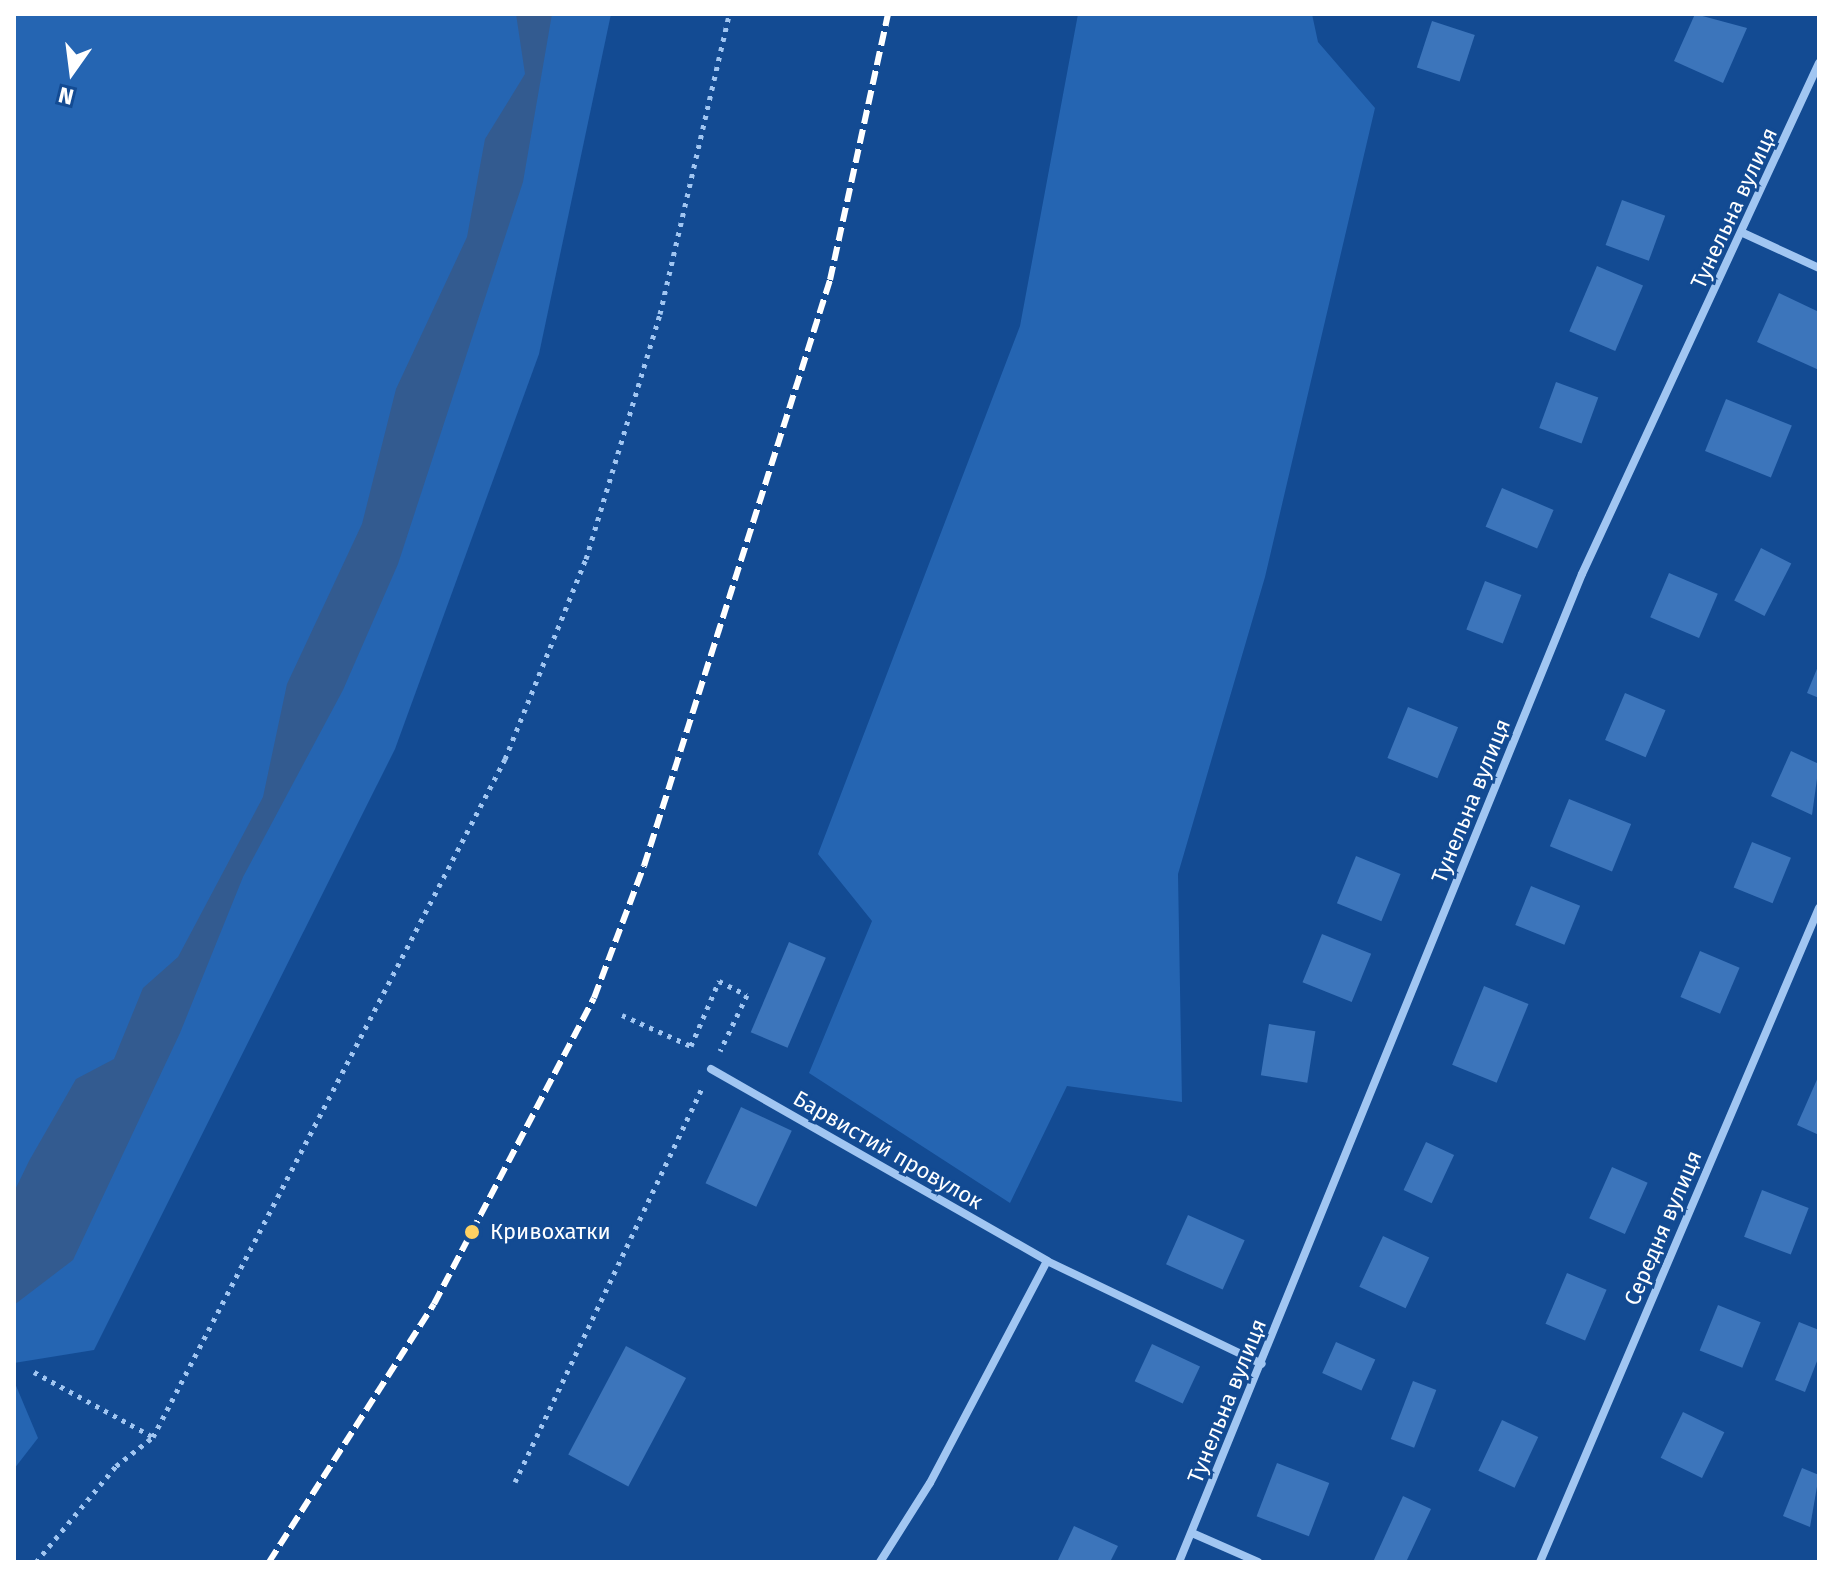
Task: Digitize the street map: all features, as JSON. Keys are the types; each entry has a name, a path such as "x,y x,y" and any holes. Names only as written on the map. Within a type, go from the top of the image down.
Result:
{"street":[{"name":"Тунельна вулиця","path":"1179,1562 1582,574 1743,233 1819,63"},
{"path":"1743,233 1819,268"},
{"name":"Середня вулиця","path":"1540,1562 1819,908"},
{"name":"Барвистий провулок","path":"711,1069 1047,1261 1262,1364"},
{"path":"880,1562 930,1483 1047,1261"},
{"path":"1192,1533 1258,1562"}],"path":[{"path":"36,1562 116,1466 153,1437 505,759 563,617 660,314 729,14"},
{"path":"515,1482 747,995 719,981 691,1046 622,1015"},
{"path":"34,1372 153,1437"}],"shaded area":[{"path":"14,14 611,14 539,354 395,749 94,1350 14,1363"},
{"path":"516,14 552,14 523,182 398,564 343,690 243,877 180,1033 73,1260 14,1305 14,1192 29,1161 76,1079 114,1059 143,988 178,957 263,797 287,684 362,524 396,389 467,237 485,139 525,74"},
{"path":"1078,14 1312,14 1318,42 1375,108 1265,577 1178,874 1182,1102 1067,1086 1010,1203 809,1073 872,921 818,854 1020,326"},
{"path":"14,1381 38,1438 14,1469"}],"building":[{"path":"1695,14 1747,28 1723,83 1674,61"},
{"path":"1432,21 1475,35 1460,82 1417,68"},
{"path":"1622,200 1665,216 1649,261 1606,245"},
{"path":"1597,266 1643,286 1615,351 1569,331"},
{"path":"1779,293 1819,312 1819,370 1757,342"},
{"path":"1556,382 1598,397 1582,443 1539,428"},
{"path":"1726,399 1792,426 1771,478 1705,451"},
{"path":"1502,488 1554,510 1537,549 1486,527"},
{"path":"1761,548 1791,563 1765,616 1734,601"},
{"path":"1669,573 1718,594 1699,638 1650,617"},
{"path":"1485,581 1521,595 1503,644 1466,630"},
{"path":"1819,664 1819,698 1807,693"},
{"path":"1625,693 1666,710 1646,757 1605,740"},
{"path":"1408,707 1458,727 1437,778 1387,758"},
{"path":"1791,751 1819,764 1812,815 1771,796"},
{"path":"1569,799 1631,824 1612,871 1550,846"},
{"path":"1752,842 1791,858 1773,903 1734,887"},
{"path":"1356,856 1401,874 1381,921 1337,903"},
{"path":"1531,886 1580,906 1564,945 1515,925"},
{"path":"1322,934 1371,954 1352,1002 1303,982"},
{"path":"789,942 826,958 788,1048 751,1032"},
{"path":"1700,951 1740,968 1720,1014 1680,997"},
{"path":"1484,986 1529,1004 1497,1083 1452,1065"},
{"path":"1269,1024 1315,1031 1307,1083 1261,1075"},
{"path":"1819,1075 1819,1135 1797,1125"},
{"path":"741,1107 792,1131 756,1207 706,1183"},
{"path":"1426,1142 1454,1155 1432,1203 1404,1190"},
{"path":"1612,1167 1648,1183 1625,1234 1589,1218"},
{"path":"1762,1190 1809,1208 1791,1255 1744,1237"},
{"path":"1188,1215 1245,1240 1223,1290 1166,1264"},
{"path":"1383,1236 1429,1258 1406,1308 1359,1287"},
{"path":"1567,1273 1607,1290 1585,1340 1546,1324"},
{"path":"1718,1305 1761,1322 1742,1368 1700,1350"},
{"path":"1799,1322 1819,1330 1819,1356 1805,1392 1775,1380"},
{"path":"1336,1342 1375,1359 1361,1391 1322,1373"},
{"path":"1152,1344 1200,1366 1183,1404 1135,1381"},
{"path":"626,1346 686,1378 628,1487 568,1455"},
{"path":"1413,1381 1436,1390 1414,1448 1391,1439"},
{"path":"1683,1412 1724,1432 1702,1478 1661,1458"},
{"path":"1502,1420 1538,1437 1515,1488 1478,1471"},
{"path":"1277,1463 1329,1483 1309,1536 1257,1516"},
{"path":"1802,1468 1819,1475 1810,1527 1783,1516"},
{"path":"1403,1496 1431,1509 1406,1562 1373,1562"},
{"path":"1074,1526 1118,1546 1110,1562 1057,1562"}],"railway":[{"path":"269,1562 434,1304 594,998 644,866 830,280 888,14"}],"place":[{"name":"Кривохатки","path":"472,1232"}]}
